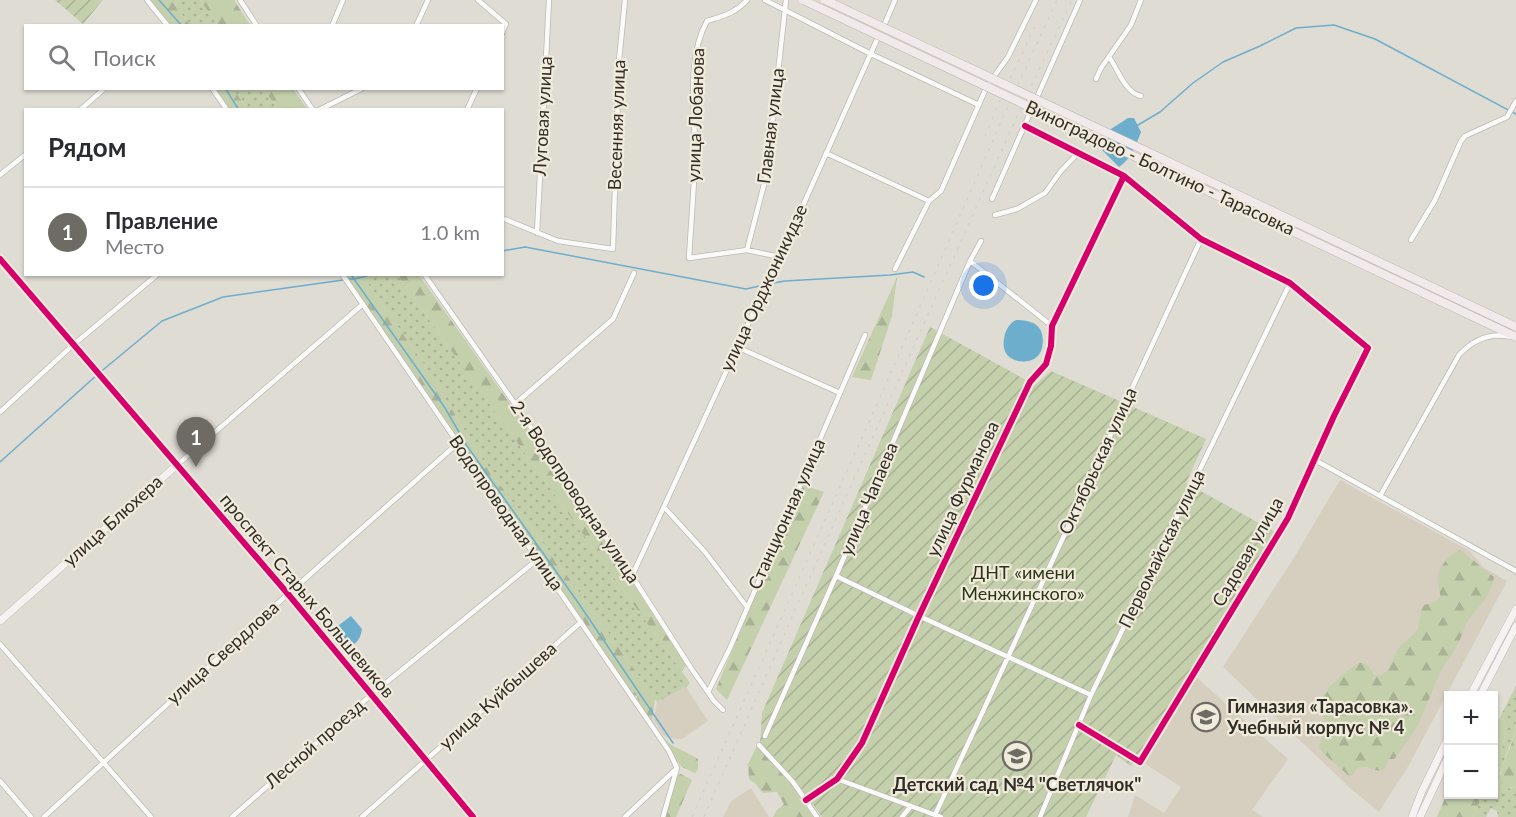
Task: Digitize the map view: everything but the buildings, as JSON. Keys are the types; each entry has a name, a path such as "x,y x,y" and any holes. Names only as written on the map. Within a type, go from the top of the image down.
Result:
{"main road":[{"name":"Виноградово - Болтино - Тарасовка","path":"803,0 1516,338"},
{"name":"Виноградово - Болтино - Тарасовка","path":"825,0 1516,327"}],"street":[{"path":"147,0 166,24"},
{"path":"240,0 256,24"},
{"path":"333,24 343,0"},
{"path":"417,24 428,0"},
{"path":"478,0 506,24 504,28"},
{"name":"Луговая улица","path":"537,233 549,0"},
{"name":"Весенняя улица","path":"537,233 558,241 612,249 619,60 625,0"},
{"name":"улица Лобанова","path":"747,0 739,9 707,21 696,47 695,157 689,258 747,250"},
{"path":"765,0 979,105"},
{"name":"Главная улица","path":"747,250 767,173 786,0"},
{"name":"улица Орджоникидзе","path":"632,576 896,0"},
{"path":"895,269 929,201 941,191 987,86 1008,57 1036,0"},
{"path":"992,199 1080,0"},
{"path":"1096,79 1131,25 1141,0"},
{"path":"1109,57 1126,85 1135,94 1141,96"},
{"path":"82,108 103,90"},
{"path":"213,90 226,108"},
{"path":"300,90 312,108"},
{"path":"323,108 359,90"},
{"path":"468,108 476,90"},
{"path":"1411,240 1435,200 1461,141 1465,136 1507,117 1516,101"},
{"path":"1025,126 1124,176 1201,239 1290,283"},
{"path":"994,215 1017,209 1045,192 1079,152"},
{"path":"826,153 929,201"},
{"path":"0,175 24,156"},
{"name":"улица Фурманова","path":"806,800 837,778 862,743 919,616 1030,382 1046,364 1051,346 1052,326 1124,176"},
{"path":"504,219 537,233"},
{"name":"Октябрьская улица","path":"935,815 1201,239"},
{"name":"улица Чапаева","path":"765,736 970,261 981,241"},
{"path":"747,250 780,257"},
{"name":"проспект Старых Большевиков","path":"0,259 288,594 473,817"},
{"path":"970,261 1052,326"},
{"path":"515,404 614,319 634,273"},
{"path":"0,412 73,345 156,276"},
{"name":"Водопроводная улица","path":"343,276 669,751 677,768"},
{"name":"2-я Водопроводная улица","path":"425,276 632,576 708,692 723,710"},
{"name":"Садовая улица","path":"1079,725 1140,762 1288,518 1368,348 1290,283"},
{"name":"Первомайская улица","path":"1040,817 1091,695 1290,283"},
{"name":"улица Блюхера","path":"0,621 363,304"},
{"name":"Станционная улица","path":"708,692 730,648 865,335"},
{"path":"1380,496 1459,355 1467,346 1481,338 1494,335 1516,338"},
{"path":"737,347 840,393"},
{"name":"улица Свердлова","path":"44,817 288,594 458,443"},
{"path":"1315,460 1516,570"},
{"path":"664,507 705,552 747,607"},
{"name":"Лесной проезд","path":"232,817 371,695 538,559"},
{"path":"836,576 1091,695"},
{"path":"1473,691 1516,609"},
{"name":"улица Куйбышева","path":"362,817 581,622"},
{"path":"1483,691 1516,626"},
{"path":"0,644 151,817"},
{"path":"759,745 793,782 817,817"},
{"path":"1412,817 1422,791 1445,745"},
{"path":"1420,817 1444,767"},
{"path":"625,817 677,768"},
{"path":"663,817 677,768"},
{"path":"837,778 942,817"},
{"path":"0,781 30,817"},
{"path":"902,817 911,806"}],"shaded area":[{"path":"1340,480 1470,551 1484,568 1507,581 1448,691 1444,691 1444,699 1409,765 1379,812 1350,788 1223,667 1295,556"},
{"name":"Гимназия «Тарасовка». Учебный корпус № 4","path":"1195,676 1288,759 1252,810 1263,817 1128,817 1135,795 1164,813 1181,787 1144,763"},
{"path":"686,687 708,721 682,739 670,738 663,735 654,720 657,702"},
{"path":"751,788 769,817 723,817 731,801"}],"green space":[{"path":"55,0 103,0 83,24"},
{"path":"150,0 171,0 189,24 169,24"},
{"path":"171,0 200,0 217,24 189,24"},
{"path":"200,0 234,0 249,24 217,24"},
{"path":"216,90 234,90 247,108 229,108"},
{"path":"234,90 264,90 277,108 247,108"},
{"path":"264,90 294,90 306,108 277,108"},
{"path":"346,276 363,276 428,370 487,467 655,699 652,720 662,735 671,745 698,759 698,769 695,773 682,767 676,760 638,703 637,696 632,694 548,571 522,528 518,527"},
{"path":"363,276 398,276 690,683 686,687 657,702 487,467 428,370"},
{"path":"398,276 420,276 621,566 686,665 682,672"},
{"path":"897,277 892,316 871,380 852,377"},
{"name":"ДНТ «имени Менжинского»","path":"930,327 1035,385 1051,371 1206,439 1186,483 1277,533 1131,766 1116,755 1086,817 822,817 795,780 760,743 762,713"},
{"path":"801,484 824,492 727,700 716,689"},
{"path":"1460,550 1494,577 1487,597 1467,622 1459,642 1439,675 1419,723 1398,755 1394,759 1388,759 1385,769 1378,771 1360,767 1349,776 1319,748 1325,725 1322,697 1340,677 1357,664 1366,664 1375,675 1380,676 1384,673 1401,645 1417,631 1423,605 1439,599 1438,579 1442,565"},
{"path":"1516,686 1516,720 1513,738 1500,774 1510,789 1516,786 1516,817 1498,817 1497,811 1491,808 1486,817 1473,817 1481,799 1498,799 1498,759 1506,730 1504,720 1499,719"},
{"path":"1498,719 1504,720 1506,730 1498,759"},
{"path":"1516,720 1516,786 1504,790 1501,776 1503,764 1513,739"},
{"path":"758,747 792,784 801,797 799,799 814,817 773,817 784,804 777,792 763,793 749,779 748,764"},
{"path":"681,774 692,780 676,817 666,817 677,775"},
{"path":"1445,799 1481,799 1473,817 1437,817"}],"water":[{"path":"1128,118 1134,118 1141,132 1130,156 1119,167 1096,143"},
{"path":"1016,320 1034,323 1041,330 1042,348 1035,358 1029,361 1023,362 1011,358 1006,354 1004,348 1006,332 1010,324"},
{"path":"351,616 362,629 359,639 351,646 335,628"}],"waterway":[{"path":"159,0 180,24"},
{"path":"1138,125 1160,112 1193,83 1223,62 1296,28 1334,25 1375,39 1516,114"},
{"path":"226,90 238,108"},
{"path":"504,251 525,247 746,289 764,285"},
{"path":"768,284 913,272 924,277"},
{"path":"352,276 354,279 367,276"},
{"path":"347,279 354,279 445,408 467,446 577,601 673,743"},
{"path":"0,462 98,374 162,321 223,297 343,280"}],"railway":[{"path":"692,817 1057,0"},
{"path":"704,817 1020,110 1072,0"},
{"path":"985,136 1037,22"}],"cycle path":[{"path":"1025,126 1124,176 1201,239 1290,283 1368,348 1334,416 1288,518 1140,762 1079,725"},
{"path":"806,800 837,779 862,743 919,616 1030,382 1046,364 1051,346 1052,326 1124,176"},
{"path":"0,259 288,594 473,817"}],"place":[{"name":"Правление","path":"196,467"},
{"name":"Гимназия «Тарасовка». Учебный корпус № 4","path":"1206,717"},
{"name":"Детский сад №4 \"Светлячок\"","path":"1017,756"}]}
